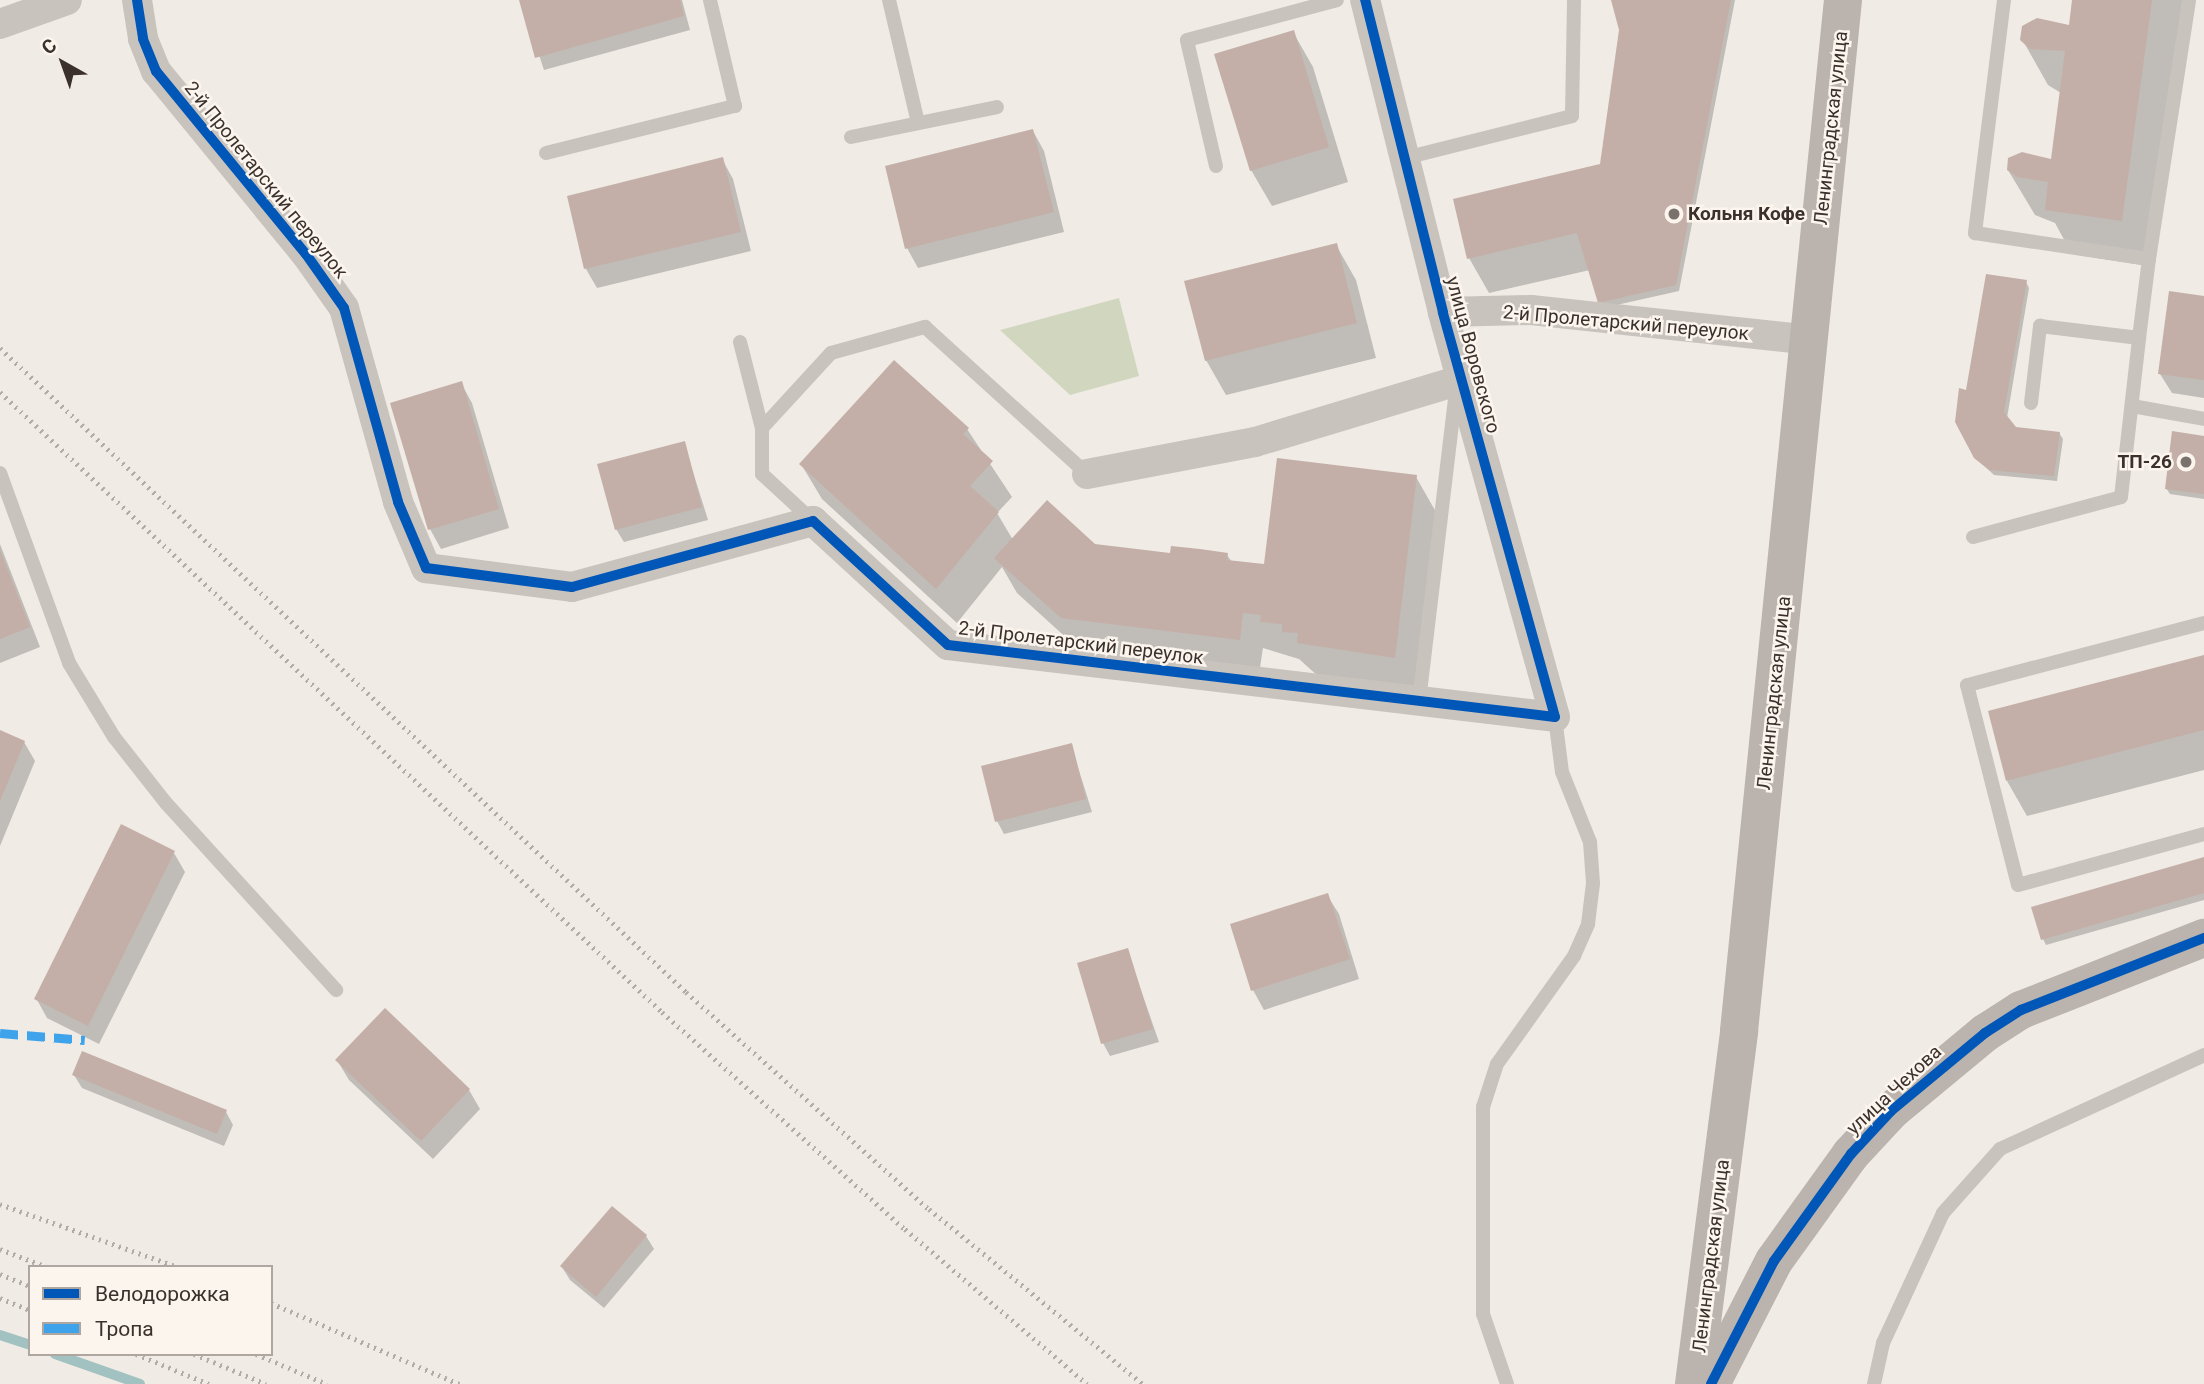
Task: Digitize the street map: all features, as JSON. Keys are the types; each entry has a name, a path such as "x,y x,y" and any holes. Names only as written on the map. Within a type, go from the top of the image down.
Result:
{"main road":[{"name":"Ленинградская улица","path":"1695,1384 1739,1031 1843,0"},
{"name":"улица Чехова","path":"1711,1384 1774,1261 1851,1154 1891,1111 1985,1033 2021,1010 2204,938"}],"street":[{"path":"0,24 67,0"},
{"name":"2-й Пролетарский переулок","path":"137,0 143,39 156,71 306,254 344,308 398,502 426,568 572,587 813,521 948,645 1555,717"},
{"name":"улица Воровского","path":"1365,0 1459,380 1555,717"},
{"name":"2-й Пролетарский переулок","path":"1443,312 1531,310 1810,340"},
{"path":"1087,474 1255,442 1459,380"}],"lane":[{"path":"546,153 735,106 710,0"},
{"path":"889,0 918,123"},
{"path":"1216,166 1187,40 1337,0"},
{"path":"1405,158 1572,116 1574,0"},
{"path":"2004,0 1975,233 2149,259"},
{"path":"1973,537 2121,497 2149,259 2189,0"},
{"path":"851,138 997,107"},
{"path":"2031,403 2040,326 2139,338"},
{"path":"762,428 831,352 925,327 1087,474"},
{"path":"740,342 762,428 762,474 813,521"},
{"path":"1419,701 1459,380"},
{"path":"2132,406 2204,419"},
{"path":"0,473 69,663 114,737 166,803 336,990"},
{"path":"2204,623 1967,685 2018,885 2204,835"},
{"path":"1507,1384 1483,1314 1483,1107 1497,1064 1574,956 1588,924 1593,883 1590,842 1562,772 1555,717"},
{"path":"1874,1384 1883,1343 1943,1213 2000,1149 2204,1055"}],"green space":[{"path":"1119,298 1139,376 1070,395 1000,330"}],"building":[{"path":"519,0 680,0 684,16 535,58"},
{"path":"1611,0 1731,0 1676,285 1598,303 1577,233 1467,259 1453,199 1600,164 1619,30"},
{"path":"2072,0 2152,0 2122,221 2045,210 2048,182 2017,177 2007,170 2008,158 2022,152 2051,159 2065,51 2030,49 2020,40 2022,26 2037,18 2069,25"},
{"path":"1294,30 1329,147 1250,171 1214,54"},
{"path":"1033,129 1054,212 905,249 885,166"},
{"path":"723,157 741,232 584,269 567,196"},
{"path":"1337,243 1357,323 1205,361 1184,281"},
{"path":"1986,274 2027,280 2004,412 2016,427 2060,432 2054,476 1989,470 1974,458 1955,422 1959,388 1966,390"},
{"path":"2169,291 2204,296 2204,380 2158,374"},
{"path":"894,360 969,428 963,434 993,461 970,486 999,512 936,589 799,464"},
{"path":"462,381 499,509 428,530 390,403"},
{"name":"ТП-26","path":"2172,431 2204,436 2204,494 2165,489"},
{"path":"685,441 702,507 615,530 597,464"},
{"path":"1277,458 1417,475 1395,658 1297,643 1298,633 1282,632 1282,624 1260,622 1261,615 1243,613 1240,640 1061,618 994,558 1047,500 1095,544 1170,553 1171,546 1200,549 1228,553 1227,560 1264,564"},
{"path":"0,550 30,627 0,639"},
{"path":"2204,655 2204,730 2006,781 1988,711"},
{"path":"0,730 25,741 0,801"},
{"path":"1072,743 1086,799 995,822 981,766"},
{"path":"121,824 175,851 88,1026 34,999"},
{"path":"2204,857 2204,893 2041,940 2031,907"},
{"path":"1328,893 1350,959 1251,991 1230,924"},
{"path":"1128,948 1153,1029 1101,1044 1077,963"},
{"path":"385,1008 470,1089 421,1141 335,1060"},
{"path":"82,1051 227,1110 217,1134 72,1075"},
{"path":"612,1206 647,1235 596,1297 560,1266"}],"waterway":[{"path":"0,1335 28,1344"},
{"path":"61,1356 140,1384"}],"railway":[{"path":"0,348 686,992 929,1209 1143,1384"},
{"path":"0,392 662,1012 905,1229 1087,1384"},
{"path":"0,1204 172,1265"},
{"path":"0,1249 42,1265"},
{"path":"0,1274 28,1285"},
{"path":"0,1298 28,1309"},
{"path":"273,1304 459,1384"},
{"path":"141,1356 209,1384"},
{"path":"199,1356 266,1384"},
{"path":"261,1356 327,1384"}],"marked path":[{"path":"0,1033 85,1040"}],"cycle path":[{"path":"137,0 143,39 156,71 306,254 344,308 398,502 426,568 572,587 813,521 948,645 1555,717 1443,312 1365,0"},
{"path":"1711,1384 1774,1261 1851,1154 1891,1111 1985,1033 2021,1010 2204,938"}],"place":[{"name":"Кольня Кофе","path":"1674,214"},
{"name":"ТП-26","path":"2186,462"}]}
